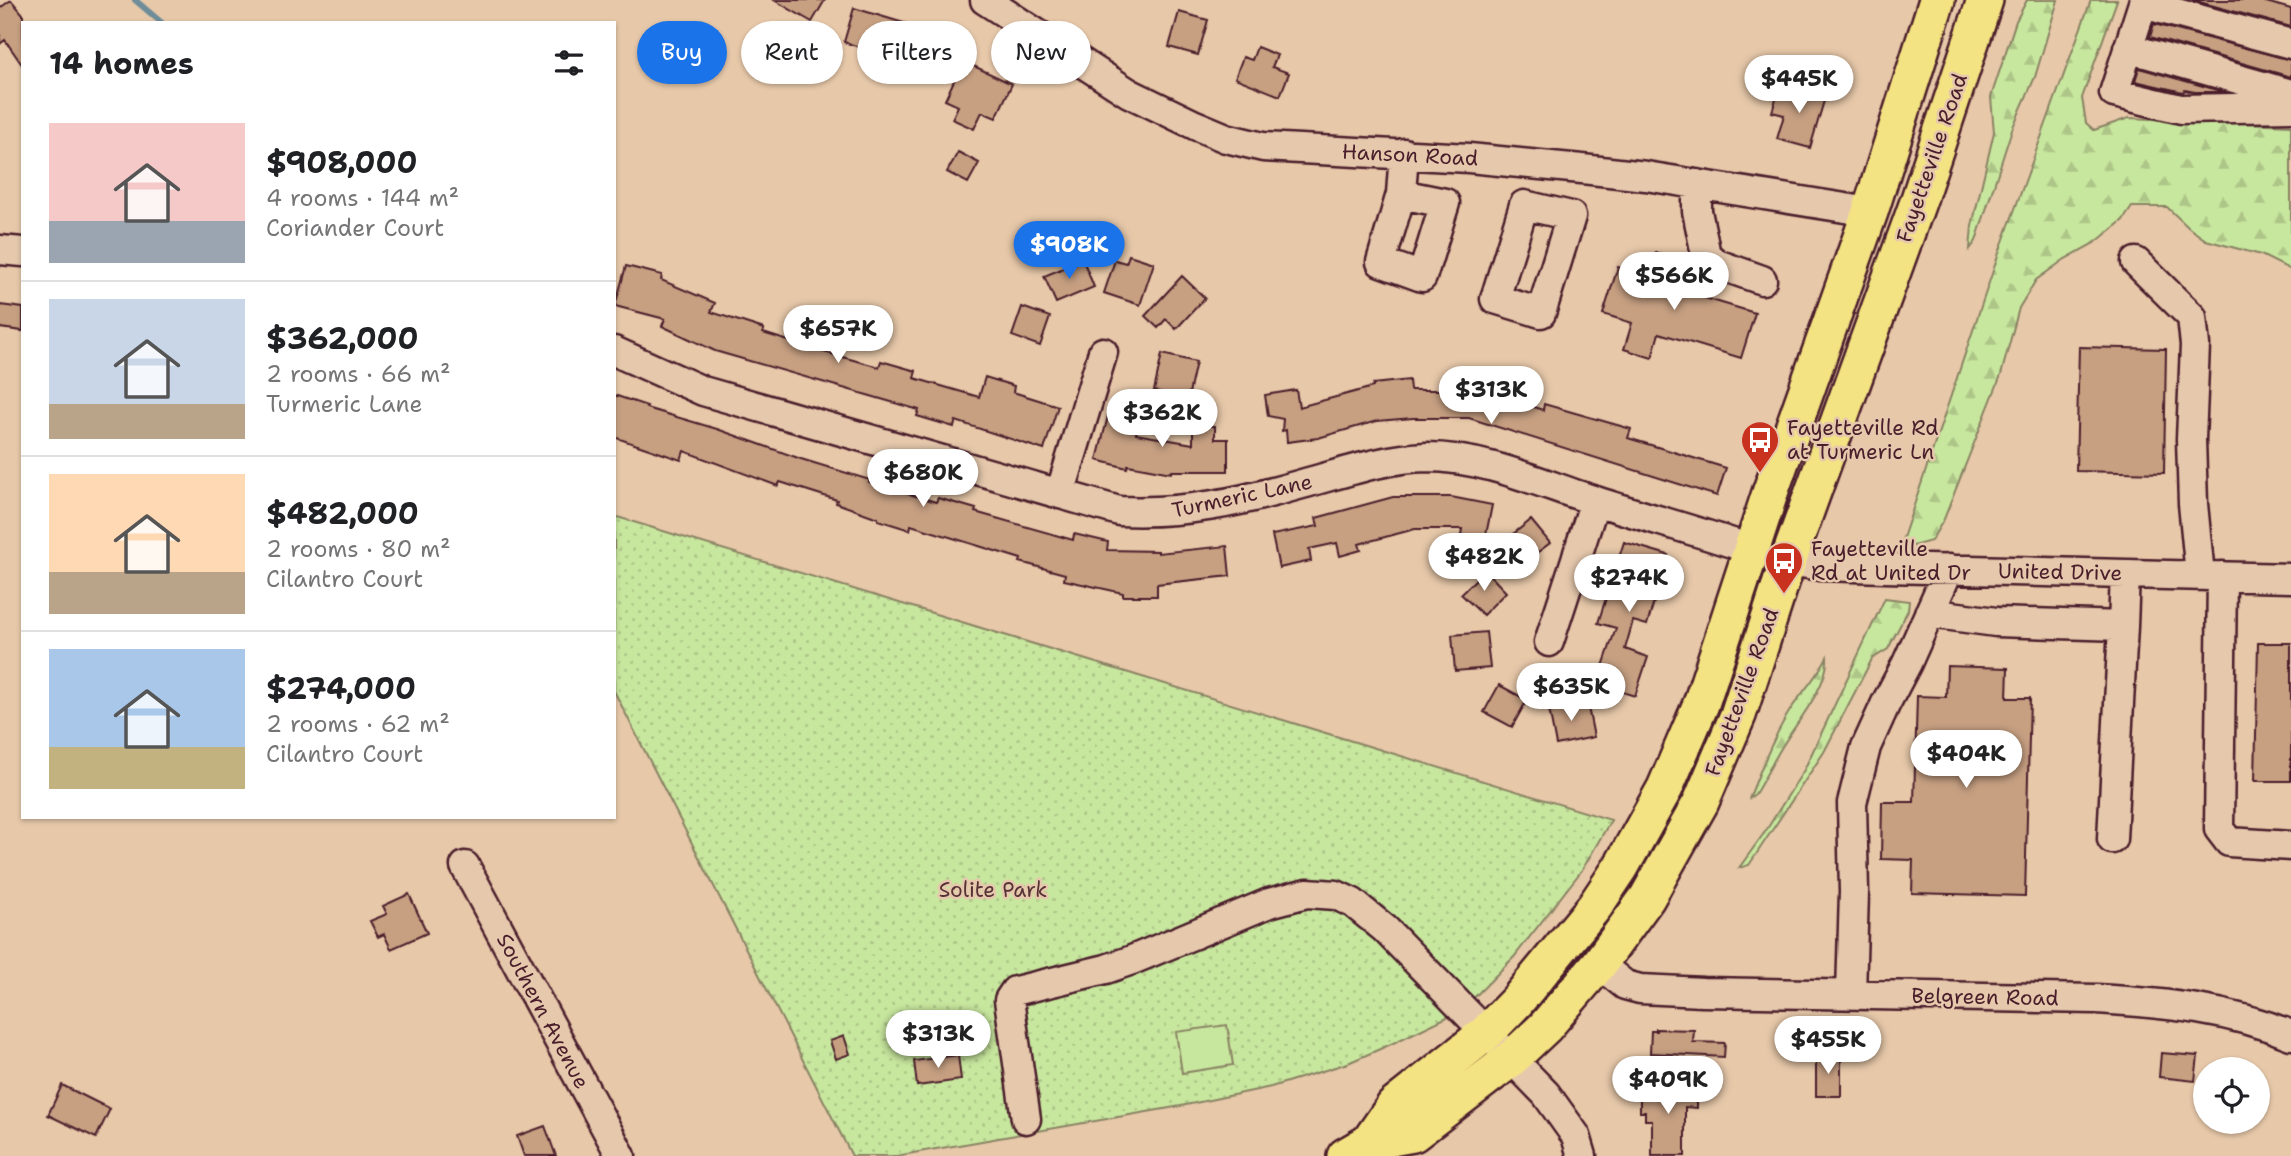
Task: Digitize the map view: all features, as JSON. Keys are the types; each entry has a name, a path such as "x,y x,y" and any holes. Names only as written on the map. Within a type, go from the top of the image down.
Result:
{"main road":[{"name":"Fayetteville Road","path":"1357,1149 1394,1106 1486,1033 1517,1002 1595,906 1665,788 1701,704 1771,490 1870,212 1937,0"},
{"name":"Fayetteville Road","path":"1357,1149 1413,1134 1511,1059 1545,1027 1599,964 1647,898 1700,802 1738,715 1788,561 1918,202 1985,0"}],"street":[{"name":"Hanson Road","path":"985,0 1129,93 1226,138 1280,150 1404,153 1564,167 1697,184 1870,212"},
{"path":"2291,44 2143,2 2114,93 2181,109 2291,107"},
{"path":"2128,48 2291,94"},
{"path":"1401,194 1404,153"},
{"path":"1555,211 1564,167"},
{"path":"1697,184 1697,211 1706,256 1717,264 1762,280"},
{"path":"0,250 21,253"},
{"path":"2136,262 2192,317 2195,345 2191,439 2193,504 2211,576 2219,830 2229,842 2291,846"},
{"name":"Turmeric Lane","path":"616,352 703,391 1119,511 1156,513 1234,502 1370,465 1426,457 1471,462 1753,550"},
{"path":"1060,494 1103,352"},
{"path":"1549,642 1595,501"},
{"name":"United Drive","path":"1788,561 1820,566 2291,578"},
{"path":"1851,994 1854,892 1852,803 1866,747 1949,569"},
{"path":"2112,839 2125,574"},
{"path":"1929,613 1996,622 2123,626"},
{"name":"Southern Avenue","path":"465,866 621,1156"},
{"path":"1026,1119 1009,1000 1015,991 1107,969 1269,904 1307,894 1336,895 1366,912 1546,1094 1576,1136 1581,1156"},
{"name":"Belgreen Road","path":"1599,964 1625,985 1640,989 2162,1002 2244,1019 2291,1035"}],"green space":[{"path":"2027,0 2058,0 2035,77 2012,129 1976,241 1970,249 1972,226 1994,132 1991,97 2016,21"},
{"path":"2091,0 2117,0 2082,98 2086,123 2094,130 2129,118 2291,125 2291,270 2261,255 2206,240 2167,207 2132,207 2123,220 2096,242 2065,259 2036,280 2019,308 2001,375 1944,519 1931,541 1913,546 1902,541 2000,250"},
{"name":"Solite Park","path":"616,517 1611,820 1582,870 1514,957 1462,1010 1389,1045 1348,1063 1271,1087 1181,1106 896,1156 852,1156 616,695"},
{"path":"1885,598 1909,601 1908,610 1888,649 1872,659 1824,752 1749,865 1739,868 1804,770"},
{"path":"1827,657 1818,691 1755,794 1749,799 1781,727"},
{"path":"1227,1025 1233,1065 1182,1073 1176,1032"}],"building":[{"path":"11,0 23,14 21,63 5,40 0,44 0,8"},
{"path":"774,0 825,0 810,21"},
{"path":"2192,0 2259,0 2291,9 2291,27"},
{"path":"854,8 897,21 857,21 857,46 844,42"},
{"path":"1179,12 1208,20 1198,55 1169,47"},
{"path":"2154,24 2291,60 2291,77 2150,37"},
{"path":"1257,47 1277,55 1272,67 1289,73 1280,96 1235,78 1243,57 1252,60"},
{"path":"977,68 991,74 991,84 1012,84 996,118 982,112 974,129 952,119 958,106 945,100 952,84 977,84"},
{"path":"2139,68 2221,92 2183,92 2135,81"},
{"path":"1796,85 1826,94 1810,148 1777,139 1784,115 1772,112 1778,92 1792,96"},
{"path":"958,152 979,163 968,183 947,172"},
{"path":"1656,253 1683,261 1675,289 1755,313 1741,358 1659,333 1652,358 1624,349 1632,323 1603,314 1618,267 1649,276"},
{"path":"1129,255 1154,263 1140,305 1104,293 1115,260 1126,263"},
{"path":"1083,260 1094,287 1056,303 1044,276"},
{"path":"626,266 662,275 661,280 715,303 711,312 764,329 763,333 879,367 881,361 916,371 914,378 979,397 985,377 1014,386 1013,392 1058,406 1044,450 956,421 954,427 917,416 919,410 715,351 662,326 665,319 616,306"},
{"path":"1182,276 1205,298 1176,329 1166,319 1158,328 1145,316"},
{"path":"0,305 21,308 21,331 0,328"},
{"path":"1022,307 1050,317 1040,346 1012,336"},
{"path":"2079,347 2166,349 2164,473 2076,471"},
{"path":"1162,354 1196,362 1188,398 1154,391"},
{"path":"1409,380 1410,390 1479,390 1543,410 1544,404 1631,429 1628,438 1726,468 1717,496 1469,418 1377,421 1318,438 1287,442 1286,430 1282,431 1283,419 1268,416 1265,395 1296,390 1299,407 1373,387 1373,384"},
{"path":"616,396 647,406 646,408 936,502 938,498 976,509 975,512 1073,540 1074,534 1108,542 1107,550 1158,553 1227,546 1230,576 1157,584 1157,596 1123,596 1123,593 1064,580 1065,574 1020,562 1021,559 911,525 910,530 878,520 836,503 837,500 780,482 778,486 684,451 681,460 616,438"},
{"path":"1108,416 1138,423 1136,434 1193,444 1193,426 1215,426 1215,439 1228,439 1228,471 1171,473 1128,465 1127,468 1097,460"},
{"path":"1393,497 1451,497 1492,505 1485,540 1461,535 1462,529 1415,529 1359,544 1361,550 1340,556 1337,543 1309,549 1311,561 1279,568 1272,535 1318,526 1316,518"},
{"path":"1531,520 1550,543 1526,561 1508,538"},
{"path":"1624,542 1668,555 1647,625 1633,621 1625,649 1648,657 1635,696 1597,684 1616,628 1598,623"},
{"path":"1485,570 1506,592 1483,615 1461,594"},
{"path":"1486,632 1490,668 1455,671 1452,635"},
{"path":"2258,643 2291,643 2291,781 2255,781"},
{"path":"1947,666 2008,668 2007,698 2030,698 2025,896 1912,893 1913,860 1881,859 1882,802 1914,802 1917,696 1946,697"},
{"path":"1499,685 1527,700 1512,727 1484,712"},
{"path":"1587,702 1594,737 1556,745 1549,709"},
{"path":"409,894 427,933 391,949 384,934 378,937 370,921 387,914 383,906"},
{"path":"1694,1030 1693,1042 1725,1043 1724,1057 1650,1053 1651,1031"},
{"path":"844,1036 850,1054 836,1059 830,1041"},
{"path":"2161,1053 2198,1056 2193,1057 2193,1081 2159,1077"},
{"path":"958,1055 961,1080 917,1086 914,1061"},
{"path":"1816,1055 1841,1055 1841,1096 1816,1096"},
{"path":"1646,1084 1697,1085 1697,1108 1685,1107 1685,1156 1652,1156 1652,1120 1645,1120 1645,1112 1640,1112 1640,1090 1646,1090"},
{"path":"62,1085 110,1109 96,1138 48,1115"},
{"path":"545,1126 556,1156 524,1156 517,1136"}],"waterway":[{"path":"135,0 160,21"}],"place":[{"name":"Fayetteville Rd at Turmeric Ln","path":"1760,474"},
{"name":"Fayetteville Rd at United Dr","path":"1784,595"}]}
